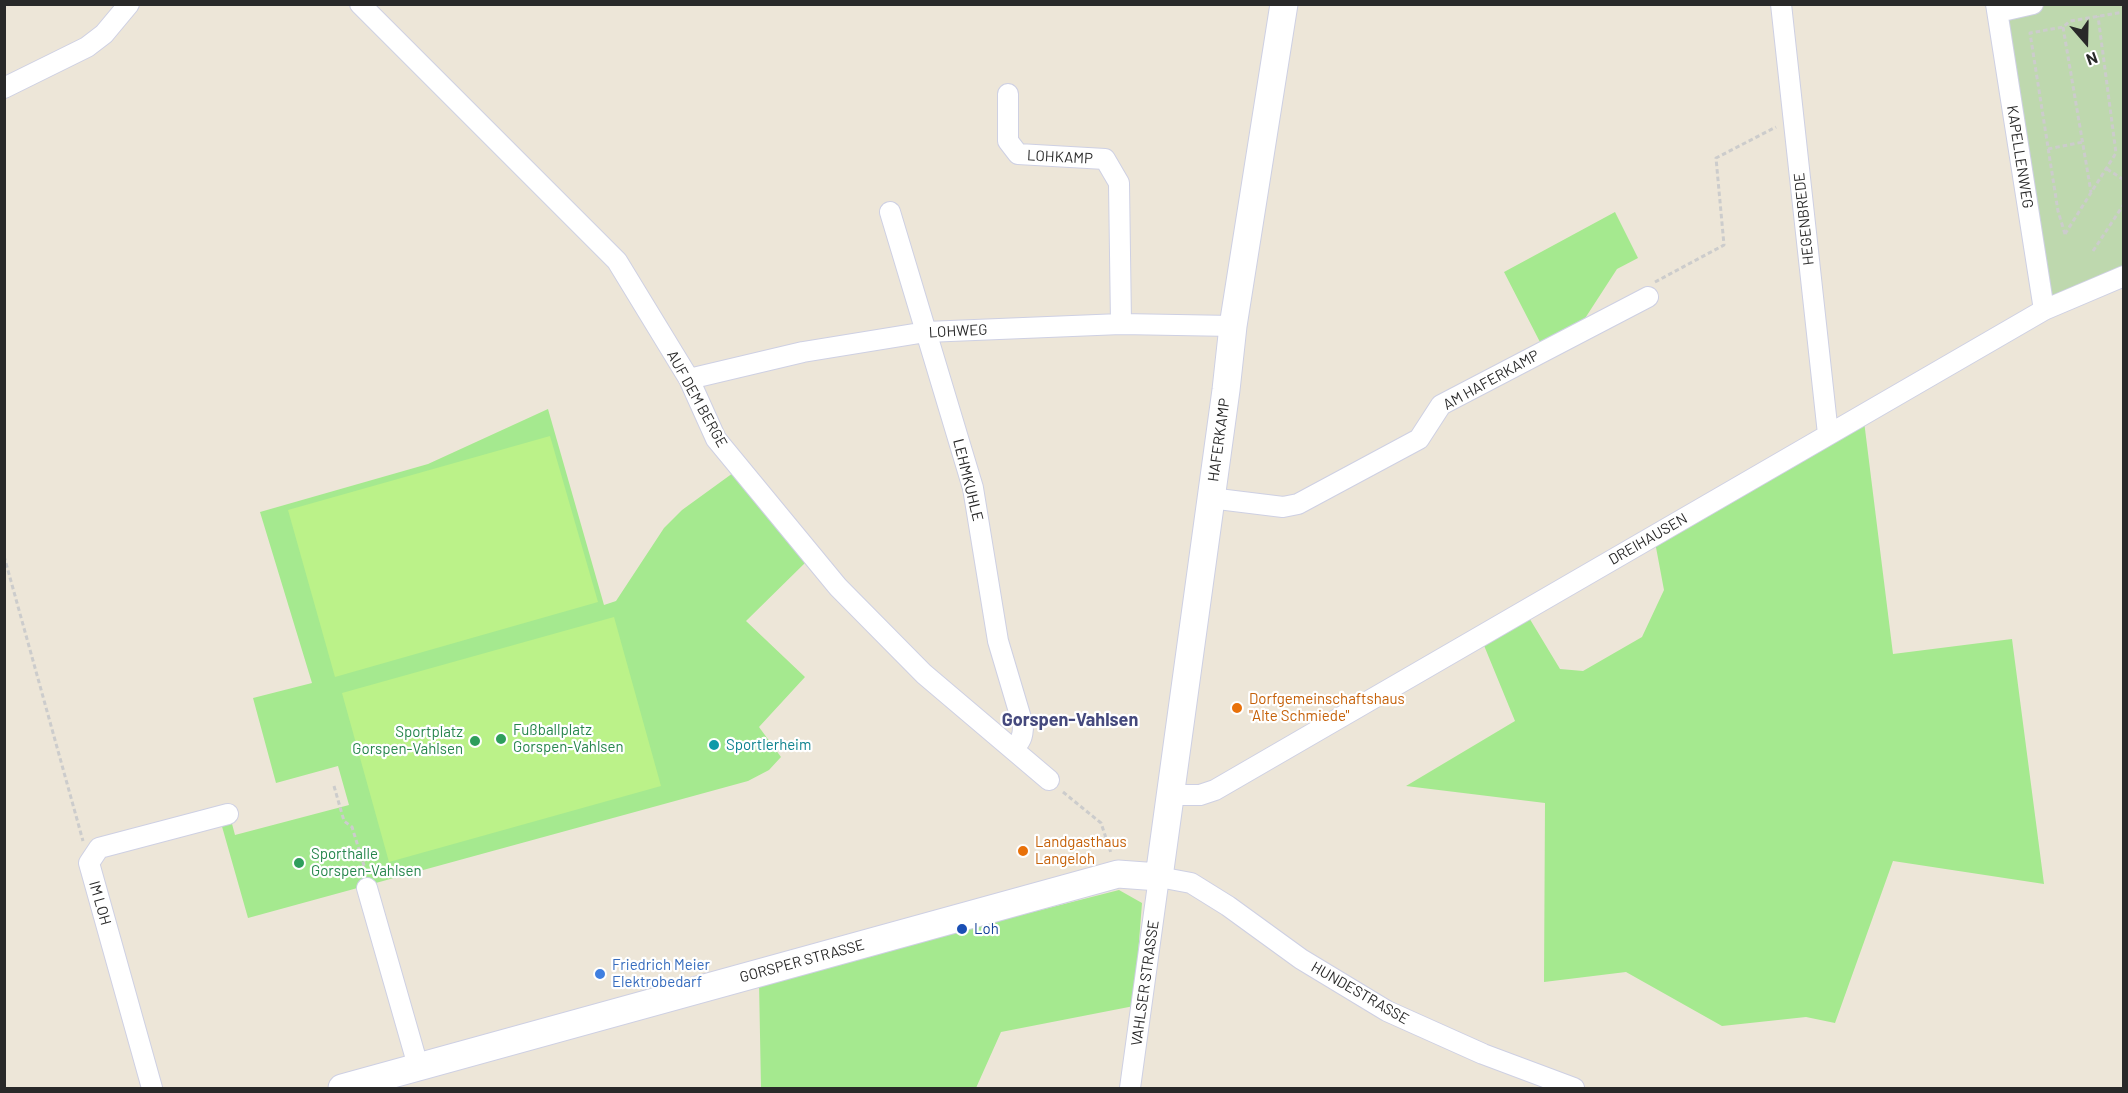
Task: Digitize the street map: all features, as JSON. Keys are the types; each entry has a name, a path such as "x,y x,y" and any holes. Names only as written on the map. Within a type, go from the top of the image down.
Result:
{"street":[{"path":"4,88 87,47 104,34 129,4"},
{"name":"AUF DEM BERGE","path":"360,4 617,261 688,379 716,439 838,588 924,674 1049,780"},
{"name":"HAFERKAMP","path":"1159,877 1172,795 1233,326 1284,4"},
{"name":"HEGENBREDE","path":"1781,4 1828,434"},
{"path":"1997,8 2033,4"},
{"name":"KAPELLENWEG","path":"1997,8 2044,310"},
{"name":"LOHKAMP","path":"1008,94 1008,141 1018,154 1105,159 1119,183 1121,324"},
{"name":"LEHMKUHLE","path":"890,212 973,488 998,641 1023,725 1021,742 1013,749"},
{"name":"DREIHAUSEN","path":"1172,795 1200,795 1215,790 2044,310 2124,276"},
{"name":"AM HAFERKAMP","path":"1210,498 1283,507 1298,504 1419,439 1441,405 1648,297"},
{"name":"LOHWEG","path":"688,379 803,352 926,332 1121,324 1233,326"},
{"name":"IM LOH","path":"152,1089 89,863 99,848 228,814"},
{"name":"GORSPER STRASSE","path":"342,1089 418,1066 1119,874 1159,877"},
{"name":"VAHLSER STRASSE","path":"1130,1089 1159,877"},
{"name":"HUNDESTRASSE","path":"1159,877 1191,883 1228,906 1301,959 1387,1011 1483,1054 1574,1089"},
{"path":"368,888 418,1066"}],"path":[{"path":"2098,16 2116,149 2115,157 2065,234 2058,211 2030,33 2063,27 2070,21 2098,16 2124,12"},
{"path":"2063,27 2091,194"},
{"path":"1648,297 1656,281 1724,245 1716,158 1793,118"},
{"path":"2048,149 2083,142"},
{"path":"2107,169 2124,180"},
{"path":"2093,251 2124,204"},
{"path":"4,556 89,863"},
{"path":"1049,780 1101,823 1119,874"},
{"path":"334,786 344,821 352,827 369,884 368,888"}],"green space":[{"path":"2036,5 2123,5 2123,270 2049,303 2002,12"},
{"path":"1615,212 1638,258 1617,269 1582,323 1541,344 1504,272"},
{"path":"548,409 604,605 616,601 664,528 682,510 733,473 807,561 746,621 805,677 759,727 781,757 769,770 748,781 248,918 221,823 231,820 235,835 349,805 338,766 276,783 253,698 312,683 260,512 428,464"},
{"path":"1864,421 1893,654 2012,639 2044,884 1893,861 1835,1023 1806,1017 1722,1026 1626,972 1544,982 1545,803 1406,786 1515,721 1483,643 1528,616 1560,669 1583,671 1642,637 1664,590 1655,542"},
{"path":"550,436 598,602 335,677 288,510"},
{"name":"Fußballplatz Gorspen-Vahlsen","path":"614,617 661,786 389,862 342,693"},
{"path":"1119,890 1142,903 1134,1006 1001,1032 976,1088 761,1088 759,982"}],"place":[{"name":"Dorfgemeinschaftshaus \"Alte Schmiede\"","path":"1237,708"},
{"name":"Fußballplatz Gorspen-Vahlsen","path":"501,739"},
{"name":"Sportplatz Gorspen-Vahlsen","path":"475,741"},
{"name":"Sportlerheim","path":"714,745"},
{"name":"Landgasthaus Langeloh","path":"1023,851"},
{"name":"Sporthalle Gorspen-Vahlsen","path":"299,863"},
{"name":"Loh","path":"962,929"},
{"name":"Friedrich Meier Elektrobedarf","path":"600,974"}],"district":[{"name":"Gorspen-Vahlsen","path":"1070,720"}]}
